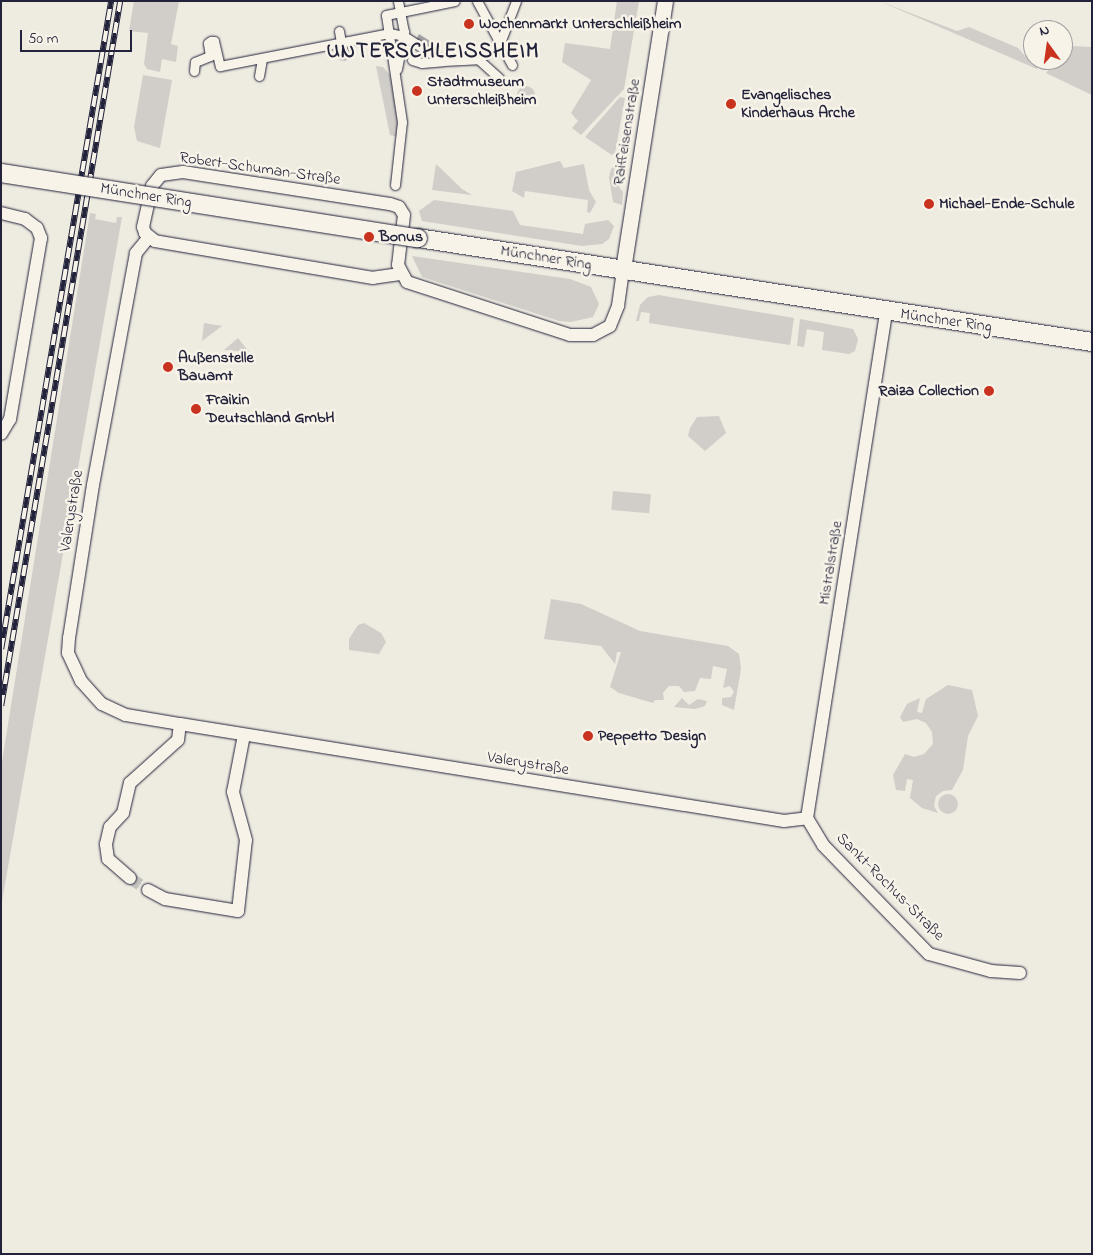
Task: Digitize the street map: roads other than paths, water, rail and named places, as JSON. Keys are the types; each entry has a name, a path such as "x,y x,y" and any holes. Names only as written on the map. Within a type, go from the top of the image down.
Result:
{"main road":[{"name":"Münchner Ring","path":"1,173 623,269 886,313 1092,342"}],"street":[{"path":"396,72 406,58 398,1"},
{"path":"395,185 402,140 396,72 386,15 455,1"},
{"path":"477,1 512,65"},
{"path":"406,58 422,63 478,59 500,43 516,1"},
{"name":"Raiffeisenstraße","path":"623,269 666,1"},
{"path":"339,32 343,54"},
{"path":"194,71 195,62 210,56 208,43 211,41 214,41 220,66 389,33 404,36 443,61"},
{"path":"259,76 262,59"},
{"path":"478,59 499,78"},
{"name":"Robert-Schuman-Straße","path":"149,237 143,226 152,186 161,175 183,172 399,207 404,215 398,256 400,274"},
{"path":"1,213 25,219 37,228 41,238 10,419 1,434"},
{"path":"149,237 165,243 373,278 400,274 407,282 419,288 548,329 582,336 600,333 610,326 618,306 623,269"},
{"name":"Valerystraße","path":"149,237 136,253 93,485 68,653 81,681 102,704 126,716 784,821 808,818"},
{"name":"Mistralstraße","path":"808,818 886,313"},
{"path":"130,878 108,859 106,844 110,827 123,813 130,784 178,740 180,724"},
{"path":"148,890 165,899 238,911 246,840 233,792 244,734"},
{"name":"Sankt-Rochus-Straße","path":"808,818 823,845 930,954 991,971 1020,973"}],"tunnel":[{"path":"130,878 148,890"}],"railway":[{"path":"1,649 111,1"},
{"path":"1,706 120,1"}],"place":[{"name":"Wochenmarkt Unterschleißheim","path":"469,24"},
{"name":"Stadtmuseum Unterschleißheim","path":"417,91"},
{"name":"Evangelisches Kinderhaus Arche","path":"731,104"},
{"name":"Michael-Ende-Schule","path":"929,204"},
{"name":"Bonus","path":"369,237"},
{"name":"Außenstelle Bauamt","path":"168,367"},
{"name":"Raiza Collection","path":"989,391"},
{"name":"Fraikin Deutschland GmbH","path":"196,409"},
{"name":"Peppetto Design","path":"588,736"}],"district":[{"name":"UNTERSCHLEISSHEIM","path":"433,52"}]}
